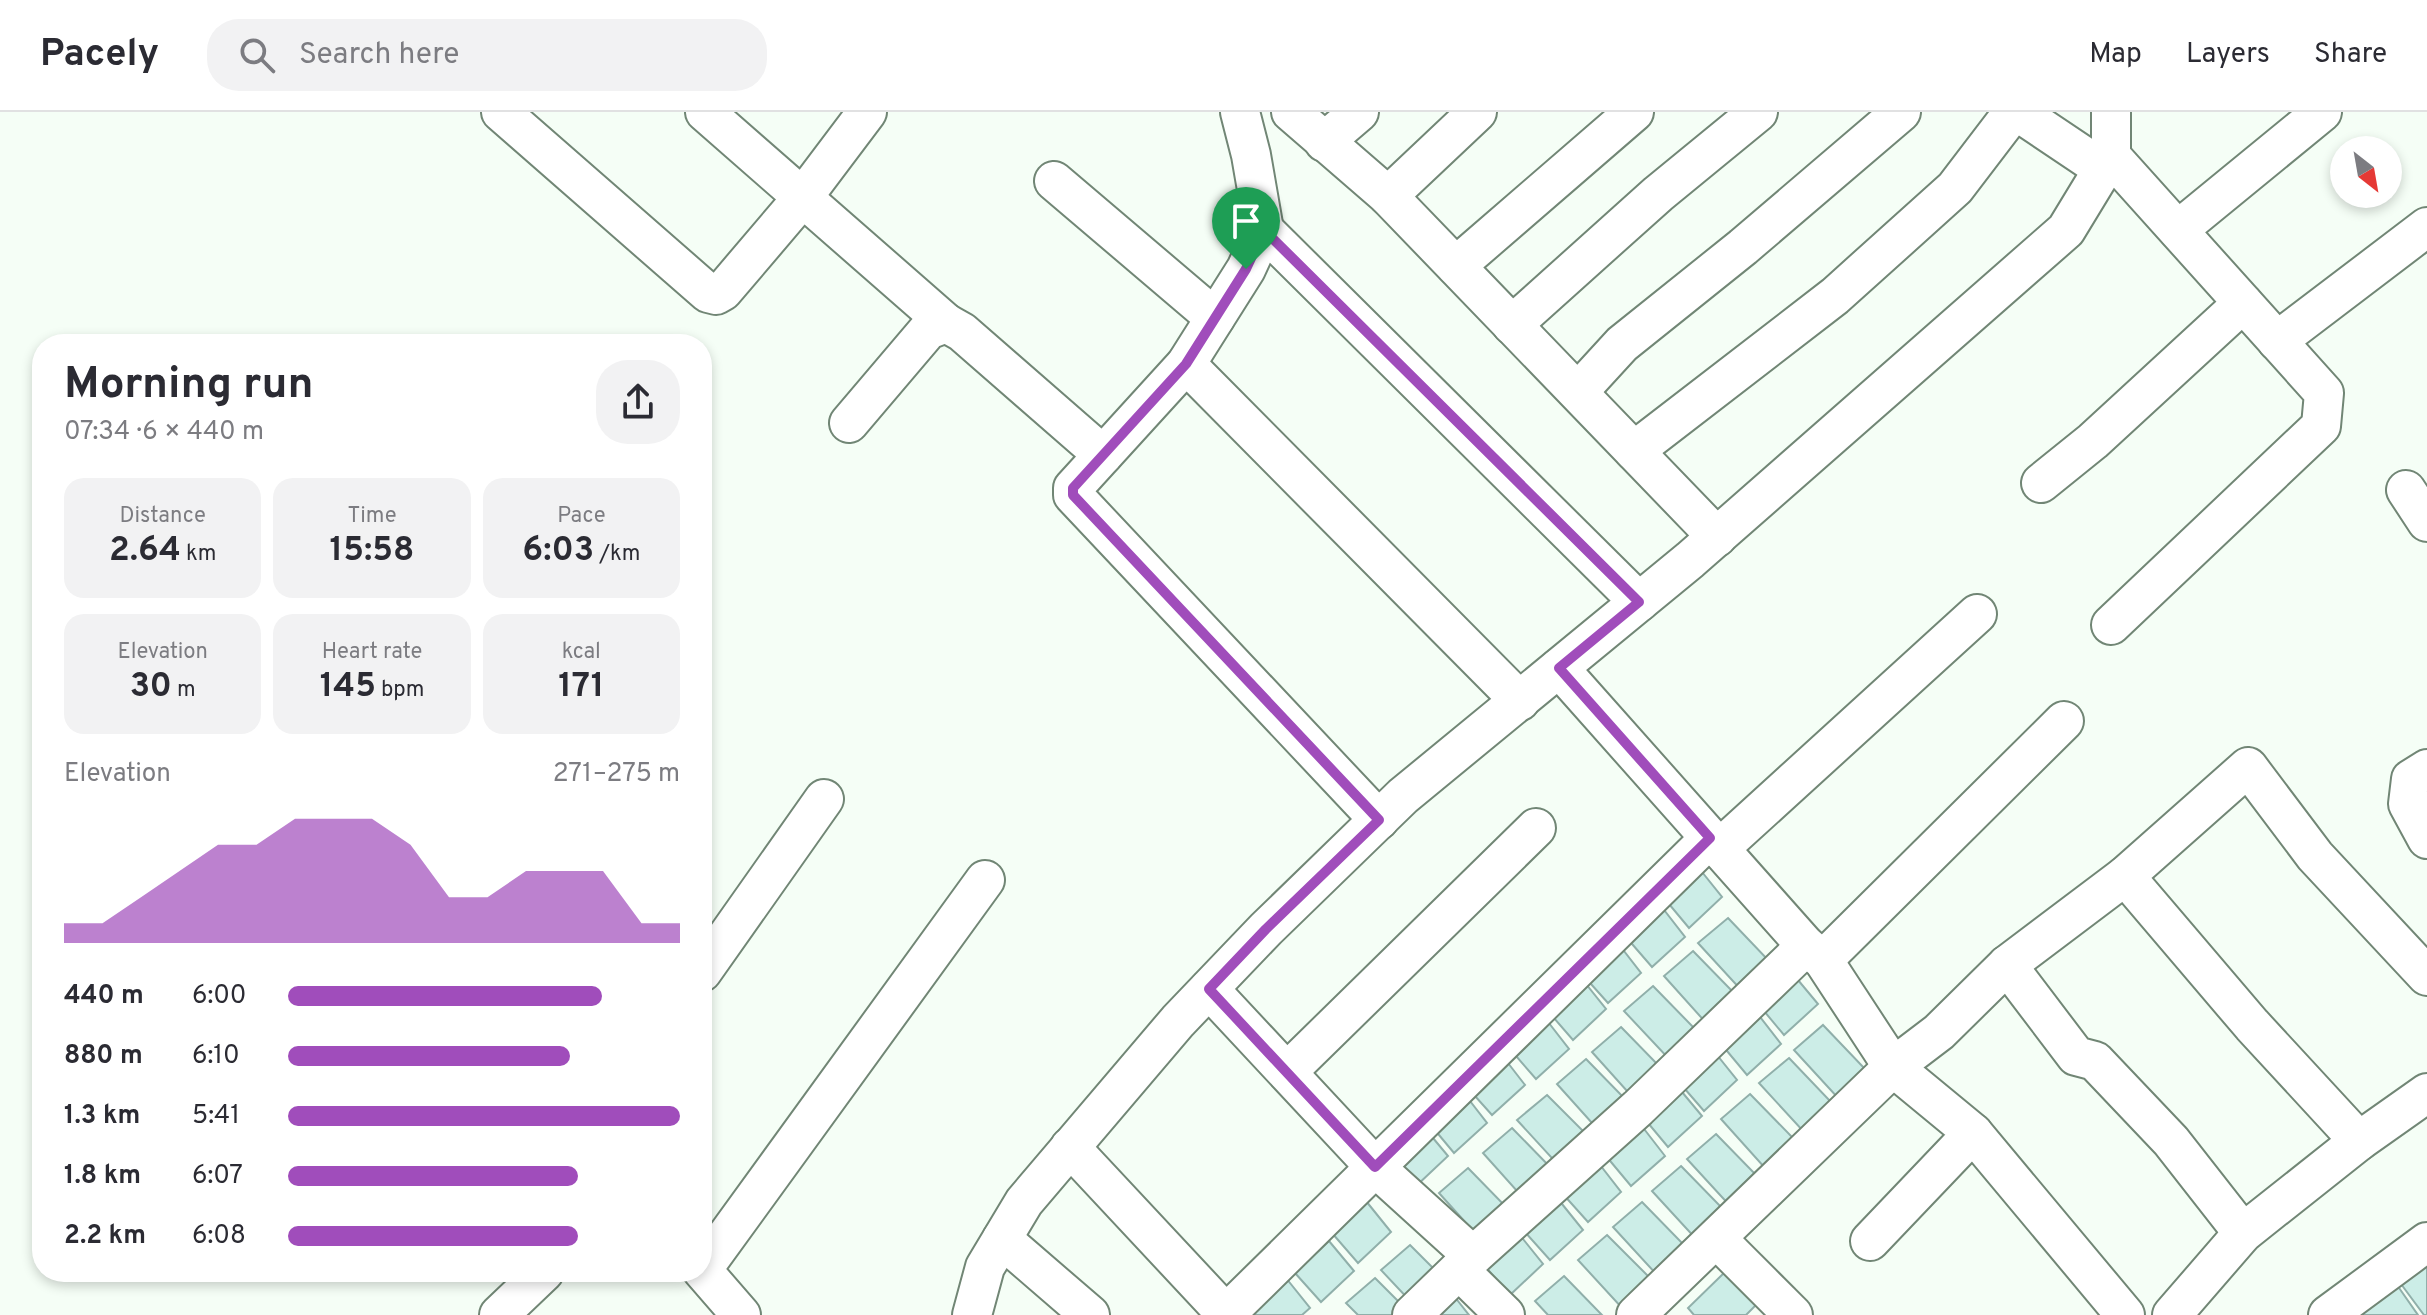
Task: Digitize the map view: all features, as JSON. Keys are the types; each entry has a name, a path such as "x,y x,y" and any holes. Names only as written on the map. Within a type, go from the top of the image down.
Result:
{"street":[{"path":"501,112 708,293 716,295 723,291 803,197 867,112"},
{"path":"705,112 946,323 962,332 1103,455"},
{"path":"1240,112 1264,230 1246,269 1186,364 1073,488 1073,495 1379,820"},
{"path":"1291,112 1388,196 1717,537"},
{"path":"1324,142 1359,112"},
{"path":"1388,196 1477,112"},
{"path":"1456,266 1634,112"},
{"path":"1512,325 1658,194 1758,112"},
{"path":"1578,392 1622,344 1755,237 1901,112"},
{"path":"1634,451 1846,287 1955,188 2016,112 2107,162 2178,230 2324,393 2321,426 2111,625"},
{"path":"972,1315 985,1267 1024,1202 1178,1021 1266,929 1403,796 1717,537 2066,230 2107,162 2111,112"},
{"path":"2178,230 2322,112"},
{"path":"1054,181 1215,318"},
{"path":"2277,341 2427,227"},
{"path":"1264,230 1639,602"},
{"path":"2041,483 2093,441 2243,303"},
{"path":"849,423 928,330 946,323"},
{"path":"1186,364 1520,701"},
{"path":"2406,490 2427,522"},
{"path":"1070,1147 1226,1314 1375,1167 1715,843 1977,614"},
{"path":"1559,668 1814,953 1893,1067 1973,1133 2125,1315"},
{"path":"1412,1315 1638,1108 1814,953 2064,721"},
{"path":"1636,1315 1893,1067 1939,1032 2007,965 2125,876 2248,767 2315,856 2427,976"},
{"path":"2427,769 2411,779 2408,804 2427,839"},
{"path":"712,958 824,799"},
{"path":"1287,1072 1536,828"},
{"path":"2125,876 2252,1025 2359,1141"},
{"path":"712,1256 985,880"},
{"path":"2007,965 2076,1056 2095,1061 2171,1141 2243,1233"},
{"path":"1209,989 1466,1263 1505,1315"},
{"path":"2172,1315 2243,1233 2359,1141 2427,1093"},
{"path":"1870,1241 1973,1133"},
{"path":"1002,1239 1090,1315"},
{"path":"1717,1239 1793,1315"},
{"path":"2328,1315 2427,1242"},
{"path":"501,1314 534,1282"},
{"path":"712,1282 741,1315"}],"building":[{"path":"1698,867 1722,897 1689,928 1664,898"},
{"path":"1661,906 1685,937 1652,967 1626,937"},
{"path":"1728,918 1770,962 1743,992 1698,943"},
{"path":"1617,942 1641,973 1608,1003 1582,974"},
{"path":"1693,951 1736,995 1708,1025 1664,976"},
{"path":"1793,974 1818,1004 1784,1035 1759,1005"},
{"path":"1582,979 1606,1009 1573,1040 1547,1010"},
{"path":"1653,986 1696,1030 1670,1060 1624,1011"},
{"path":"1757,1013 1781,1044 1747,1075 1722,1045"},
{"path":"1545,1018 1569,1049 1536,1079 1510,1049"},
{"path":"1823,1025 1866,1070 1839,1099 1794,1050"},
{"path":"1621,1027 1663,1070 1636,1101 1592,1052"},
{"path":"1713,1050 1737,1080 1704,1111 1678,1081"},
{"path":"1501,1054 1525,1085 1492,1115 1466,1086"},
{"path":"1789,1058 1831,1102 1804,1132 1759,1083"},
{"path":"1586,1059 1629,1103 1601,1133 1557,1084"},
{"path":"1677,1086 1702,1116 1668,1147 1643,1117"},
{"path":"1463,1092 1487,1123 1454,1153 1429,1123"},
{"path":"1750,1094 1792,1137 1765,1168 1721,1119"},
{"path":"1547,1095 1590,1138 1562,1169 1517,1120"},
{"path":"1641,1125 1665,1156 1631,1186 1606,1156"},
{"path":"1423,1126 1448,1156 1415,1187 1389,1158"},
{"path":"1512,1128 1555,1172 1527,1202 1483,1153"},
{"path":"1716,1134 1759,1178 1732,1208 1687,1159"},
{"path":"1597,1161 1621,1192 1588,1222 1562,1193"},
{"path":"1681,1166 1724,1210 1697,1240 1652,1191"},
{"path":"1468,1168 1511,1212 1484,1243 1439,1193"},
{"path":"1558,1199 1583,1230 1550,1260 1524,1231"},
{"path":"1366,1201 1391,1232 1358,1263 1332,1233"},
{"path":"1642,1202 1685,1246 1658,1276 1613,1227"},
{"path":"1519,1234 1543,1264 1510,1295 1484,1265"},
{"path":"1607,1235 1651,1279 1623,1309 1578,1260"},
{"path":"1329,1241 1354,1271 1321,1302 1295,1273"},
{"path":"1410,1245 1439,1274 1412,1303 1381,1270"},
{"path":"2427,1261 2427,1315 2424,1315 2401,1284"},
{"path":"1727,1270 1756,1305 1746,1315 1694,1315 1688,1308"},
{"path":"1564,1276 1602,1315 1548,1315 1535,1301"},
{"path":"1286,1278 1310,1308 1302,1315 1256,1315 1251,1309"},
{"path":"1375,1278 1406,1309 1400,1315 1358,1315 1346,1303"},
{"path":"2397,1285 2418,1315 2356,1315"},
{"path":"1454,1296 1469,1315 1433,1315"}],"route":[{"path":"1264,230 1639,602 1559,668 1710,838 1375,1167 1209,989 1379,820 1073,495 1073,488 1186,364 1246,269 1264,230"}]}
